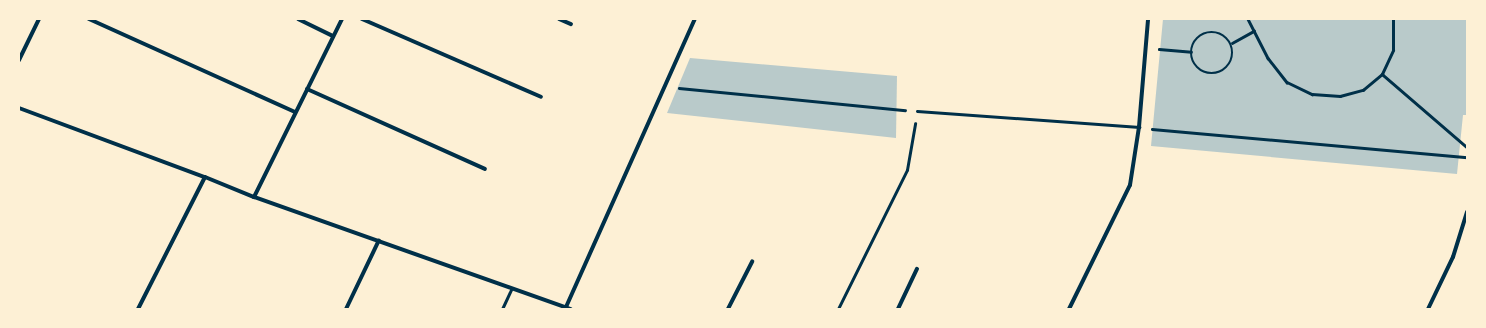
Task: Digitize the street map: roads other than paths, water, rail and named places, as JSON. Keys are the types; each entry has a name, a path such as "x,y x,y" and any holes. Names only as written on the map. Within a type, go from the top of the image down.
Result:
{"street":[{"path":"19,60 39,19"},
{"path":"89,19 295,112"},
{"path":"298,19 333,36"},
{"path":"254,197 342,19"},
{"path":"362,19 541,97"},
{"path":"559,19 571,24"},
{"path":"566,307 695,19"},
{"path":"1069,309 1130,185 1139,128 1148,19"},
{"path":"307,89 485,169"},
{"path":"19,108 205,177 254,197 571,309"},
{"path":"138,309 205,177"},
{"path":"1428,309 1454,257 1467,212"},
{"path":"346,309 379,240"},
{"path":"728,309 752,262"},
{"path":"898,309 917,269"}],"lane":[{"path":"917,112 1139,128"},
{"path":"502,309 512,288"}]}
